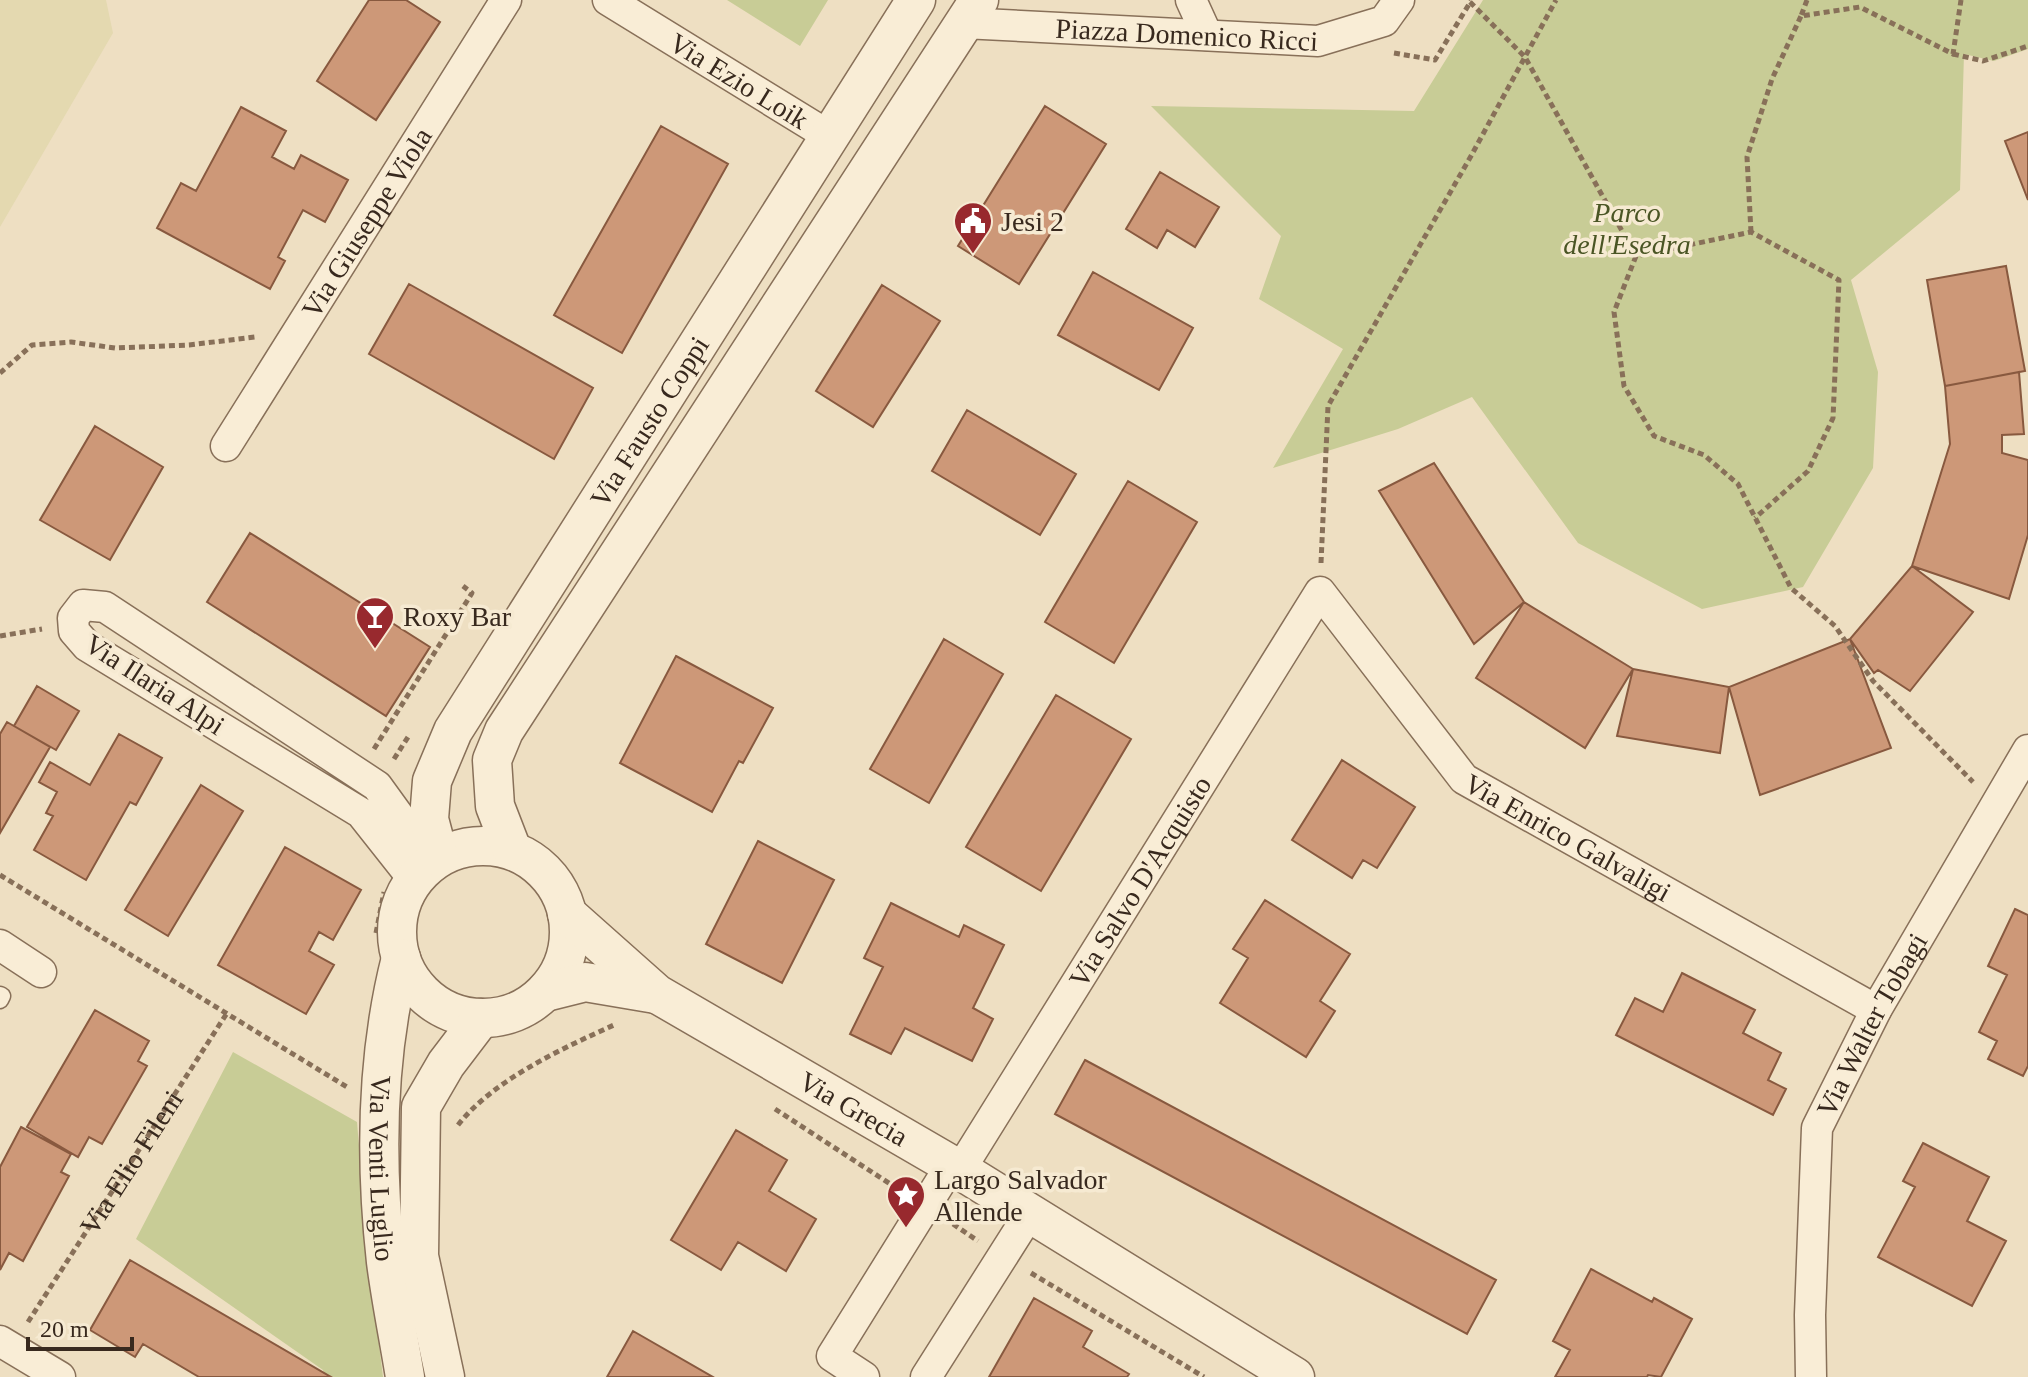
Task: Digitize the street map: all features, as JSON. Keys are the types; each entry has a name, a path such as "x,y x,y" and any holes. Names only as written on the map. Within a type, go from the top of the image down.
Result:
{"street":[{"name":"Via Giuseppe Viola","path":"226,446 293,344 506,0"},
{"name":"Via Ezio Loik","path":"608,0 829,136"},
{"name":"Via Fausto Coppi","path":"428,867 432,781 453,731 916,0"},
{"path":"1191,0 1207,35"},
{"name":"Piazza Domenico Ricci","path":"971,12 1207,35 1318,41 1384,21 1399,0"},
{"name":"Via Fausto Coppi","path":"512,850 495,806 492,760 504,731 971,12"},
{"name":"Via Enrico Galvaligi","path":"1320,592 1464,779 1876,1010"},
{"name":"Via Salvo D'Acquisto","path":"955,1167 1320,592"},
{"name":"Via Ilaria Alpi","path":"83,605 105,607 359,773 377,786 428,867 361,813 87,646 74,631 73,618 83,605"},
{"name":"Via Walter Tobagi","path":"1811,1377 1810,1315 1817,1128 1876,1010 2028,750"},
{"path":"487,845 512,850 537,864 557,887 567,914 569,942 561,969 545,992 527,1006 505,1016 481,1018 455,1014 431,1001 413,982 401,958 397,931 401,904 428,867 462,848 487,845"},
{"name":"Via Grecia","path":"567,914 657,994 955,1167 1295,1377"},
{"path":"0,945 41,972"},
{"name":"Via Venti Luglio","path":"401,958 391,996 381,1085 380,1162 386,1262 405,1377"},
{"name":"Via Grecia","path":"545,992 585,982 657,994"},
{"name":"Via Venti Luglio","path":"445,1377 419,1256 421,1107 446,1064 481,1018"},
{"path":"864,1377 832,1356 926,1207 955,1167"},
{"path":"926,1377 1030,1213"},
{"path":"0,1341 60,1377"}],"path":[{"path":"1320,592 1328,406 1556,0"},
{"path":"1751,232 1747,157 1772,79 1807,0"},
{"path":"1953,54 1961,0"},
{"path":"1470,2 1525,57 1636,256"},
{"path":"1801,16 1860,7 1953,54 1983,61 2028,46"},
{"path":"1636,256 1751,232 1839,280 1833,418 1808,471 1755,518"},
{"path":"1636,256 1614,312 1624,386 1654,436 1704,455 1738,484 1791,588 1835,626 1873,681 1995,806"},
{"path":"0,373 32,345 71,342 115,348 189,345 249,336 293,344"},
{"path":"359,773 472,593 463,586"},
{"path":"0,636 36,629 74,631"},
{"path":"0,875 348,1088 360,1080"},
{"name":"Via Elio Fileni","path":"35,1311 227,1013"},
{"path":"458,1126 471,1109 524,1072 617,1023"},
{"path":"775,1108 1002,1256 1204,1377"}],"shaded area":[{"path":"0,0 106,0 113,33 0,227"}],"green space":[{"path":"727,0 828,0 800,46"},
{"name":"Parco dell'Esedra","path":"1483,0 2028,0 2028,49 1994,61 1964,54 1960,190 1851,280 1878,372 1873,468 1803,587 1702,609 1578,543 1472,397 1398,429 1273,468 1343,349 1259,299 1281,236 1151,106 1414,111"},
{"path":"233,1052 357,1122 368,1254 383,1377 325,1377 323,1370 136,1239"}],"building":[{"path":"369,0 406,0 440,22 376,120 317,81"},
{"path":"1045,106 1106,144 1019,284 958,246"},
{"path":"241,107 286,131 272,157 294,169 301,155 348,180 325,222 303,210 278,257 285,261 270,289 157,228 181,183 196,191"},
{"path":"661,126 728,164 622,353 554,315"},
{"path":"2028,132 2028,200 2005,141"},
{"path":"1160,172 1219,207 1195,247 1167,230 1157,248 1126,229"},
{"path":"2006,266 2025,371 1945,386 1927,280"},
{"path":"1093,272 1193,328 1159,390 1058,335"},
{"path":"409,284 593,388 554,459 369,354"},
{"path":"882,285 940,321 873,427 816,391"},
{"path":"2019,372 2024,434 2002,435 2002,453 2028,460 2028,535 2009,599 1912,566 1950,444 1945,386"},
{"path":"967,410 1076,474 1040,535 932,471"},
{"path":"95,426 163,467 110,560 40,520"},
{"path":"1434,463 1524,602 1474,644 1379,491"},
{"path":"1128,481 1197,522 1114,663 1045,622"},
{"path":"250,533 430,647 386,716 207,602"},
{"path":"1912,566 1973,612 1910,691 1878,670 1874,673 1850,639"},
{"path":"1524,602 1633,669 1585,748 1476,678"},
{"path":"944,639 1003,674 929,803 870,769"},
{"path":"1850,639 1891,748 1760,795 1729,687"},
{"path":"676,656 773,708 743,763 739,761 712,812 620,763"},
{"path":"1633,669 1729,687 1720,753 1617,736"},
{"path":"37,686 79,711 56,750 14,726"},
{"path":"1056,695 1131,739 1041,891 966,847"},
{"path":"7,722 50,747 0,833 0,734"},
{"path":"119,734 162,758 136,805 130,802 86,880 34,850 53,816 46,813 57,792 39,782 50,762 90,785"},
{"path":"1342,760 1415,807 1377,868 1363,860 1352,878 1292,840"},
{"path":"201,785 243,811 168,936 125,910"},
{"path":"758,841 834,880 782,983 706,944"},
{"path":"285,847 361,890 333,940 319,932 309,951 334,965 306,1014 218,965"},
{"path":"1265,900 1350,954 1320,1001 1335,1011 1306,1057 1220,1003 1248,958 1233,949"},
{"path":"891,903 959,937 964,925 1004,945 973,1008 993,1019 972,1061 905,1028 891,1054 850,1034 883,967 864,958"},
{"path":"2015,909 2028,915 2028,1066 2023,1076 1988,1059 1997,1041 1979,1032 2007,975 1988,966"},
{"path":"1682,973 1755,1010 1743,1033 1781,1053 1768,1080 1786,1089 1773,1115 1616,1035 1635,998 1663,1012"},
{"path":"95,1010 149,1041 138,1061 147,1066 102,1144 89,1137 78,1157 27,1127"},
{"path":"1085,1060 1496,1280 1467,1334 1055,1114"},
{"path":"21,1127 71,1154 61,1172 69,1176 23,1261 9,1253 0,1270 0,1167"},
{"path":"736,1130 787,1160 769,1191 816,1219 786,1271 738,1242 721,1270 671,1240"},
{"path":"1923,1143 1989,1177 1967,1221 2006,1241 1972,1306 1878,1257 1915,1187 1903,1181"},
{"path":"130,1260 331,1377 199,1377 143,1344 135,1357 90,1330"},
{"path":"1591,1269 1652,1302 1654,1298 1692,1319 1661,1377 1555,1377 1570,1350 1553,1341"},
{"path":"1034,1298 1092,1331 1083,1347 1129,1374 1127,1377 989,1377"},
{"path":"633,1331 713,1377 607,1377"}],"place":[{"name":"Jesi 2","path":"973,255"},
{"name":"Roxy Bar","path":"375,650"},
{"name":"Largo Salvador Allende","path":"906,1229"}]}
